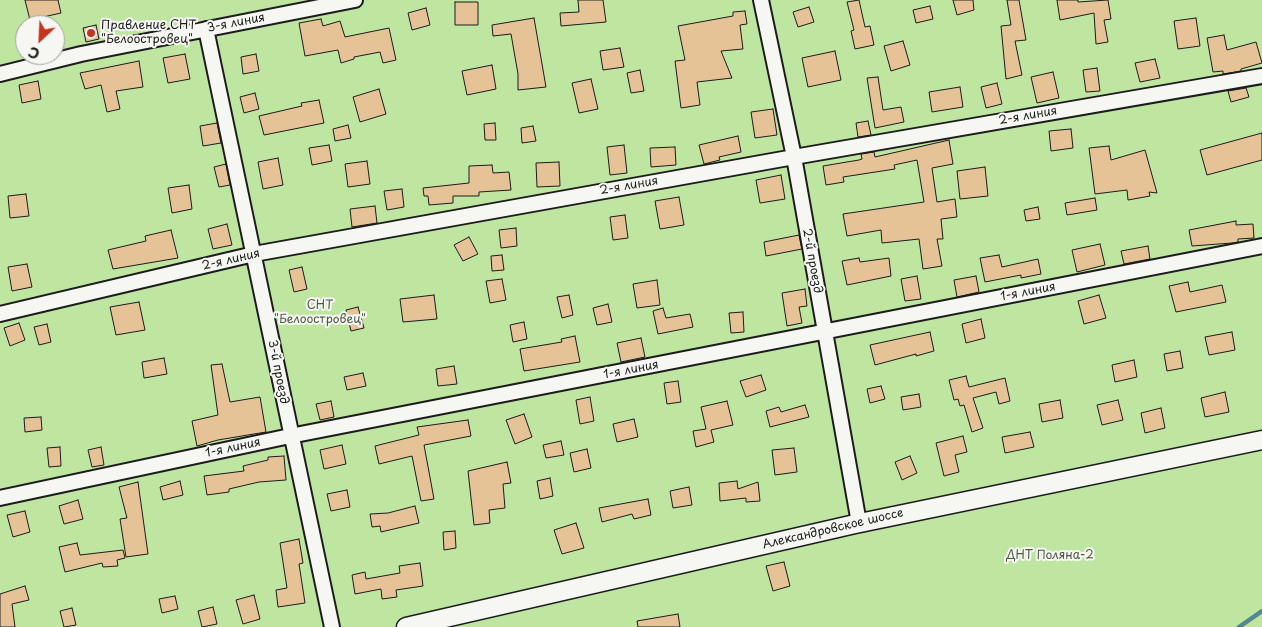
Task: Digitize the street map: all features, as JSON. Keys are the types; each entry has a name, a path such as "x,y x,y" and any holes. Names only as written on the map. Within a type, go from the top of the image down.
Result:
{"street":[{"name":"3-я линия","path":"0,74 81,54 355,0"},
{"name":"2-й проезд","path":"761,0 794,157 859,523"},
{"name":"3-й проезд","path":"206,29 254,254 290,436 332,627"},
{"name":"2-я линия","path":"0,314 254,254 794,157 1262,76"},
{"name":"1-я линия","path":"0,498 290,436 825,333 1262,246"},
{"name":"Александровское шоссе","path":"406,627 859,523 1262,440"}],"green space":[{"name":"СНТ \"Белоостровец\"","path":"0,0 1262,0 1262,627 0,627"}],"building":[{"path":"25,0 58,0 61,13 29,15"},
{"path":"578,0 603,0 606,22 561,26 560,13 579,12"},
{"path":"859,0 865,27 870,26 874,45 855,49 851,31 854,30 847,2"},
{"path":"953,0 973,0 974,10 957,15"},
{"path":"1007,0 1019,0 1026,40 1015,41 1022,75 1006,79 1001,26 1011,25"},
{"path":"1057,0 1078,0 1078,2 1108,0 1111,19 1104,20 1108,42 1096,44 1094,13 1060,20"},
{"path":"455,2 478,2 478,25 455,25"},
{"path":"930,6 933,19 916,23 913,10"},
{"path":"809,7 814,22 798,27 793,12"},
{"path":"426,8 430,25 412,30 408,13"},
{"path":"745,11 747,24 740,25 743,49 721,51 732,78 697,82 700,105 681,108 675,61 685,60 678,26 733,16 733,12"},
{"path":"534,18 546,87 518,90 518,74 511,34 493,36 492,25"},
{"path":"1196,18 1200,46 1178,49 1174,21"},
{"path":"321,19 323,26 340,21 345,37 389,28 396,60 383,63 380,52 354,57 354,59 341,63 338,50 305,56 299,23"},
{"name":"Правление СНТ \"Белоостровец\"","path":"96,25 99,39 86,42 83,28"},
{"path":"1224,35 1227,50 1256,42 1262,63 1241,69 1241,71 1223,74 1223,71 1213,72 1207,38"},
{"path":"903,41 910,65 891,71 884,46"},
{"path":"620,48 624,67 603,70 600,51"},
{"path":"835,51 841,80 808,87 802,58"},
{"path":"185,54 190,79 168,83 163,58"},
{"path":"256,54 259,71 243,74 241,57"},
{"path":"1155,59 1160,78 1140,82 1135,63"},
{"path":"139,61 143,87 116,91 120,109 107,112 101,85 85,89 80,73"},
{"path":"492,65 496,89 467,95 462,71"},
{"path":"1097,68 1100,91 1086,92 1083,70"},
{"path":"640,70 644,91 631,93 627,73"},
{"path":"1053,72 1059,98 1037,103 1031,77"},
{"path":"878,77 883,110 901,107 904,122 875,128 867,78"},
{"path":"591,79 598,109 579,113 572,83"},
{"path":"38,81 41,99 22,103 19,85"},
{"path":"997,83 1002,104 986,108 981,87"},
{"path":"960,87 963,107 932,112 929,92"},
{"path":"1246,88 1249,97 1231,102 1228,91"},
{"path":"379,89 386,114 360,122 353,97"},
{"path":"255,93 259,109 244,113 240,97"},
{"path":"319,100 324,123 264,135 259,116 302,106 301,103"},
{"path":"773,109 777,135 755,138 751,112"},
{"path":"868,121 871,135 858,137 856,123"},
{"path":"217,123 221,143 203,146 200,126"},
{"path":"495,123 496,140 485,140 484,124"},
{"path":"348,125 351,138 335,141 333,129"},
{"path":"533,126 536,141 522,143 521,128"},
{"path":"1071,129 1073,148 1051,151 1049,131"},
{"path":"1262,133 1262,160 1207,175 1200,150"},
{"path":"738,136 741,152 719,157 720,160 704,164 699,145"},
{"path":"949,140 953,164 932,168 937,202 955,199 957,217 941,219 943,239 937,239 942,266 923,269 919,239 882,243 881,230 847,236 843,214 924,202 917,160 894,165 895,169 843,177 844,182 826,185 823,166 859,160 862,159 861,154 874,152 875,157"},
{"path":"329,145 332,161 312,165 309,148"},
{"path":"624,145 627,173 610,175 607,147"},
{"path":"1109,146 1111,160 1145,150 1157,193 1149,192 1150,196 1128,200 1127,190 1095,194 1089,148"},
{"path":"675,147 676,165 651,167 650,148"},
{"path":"278,158 283,185 263,189 258,162"},
{"path":"367,161 370,184 348,187 345,164"},
{"path":"559,162 560,186 537,187 536,163"},
{"path":"226,164 230,185 219,187 214,167"},
{"path":"492,165 493,173 509,172 511,190 479,192 479,196 453,196 453,203 429,205 428,196 424,196 423,188 469,183 469,166"},
{"path":"985,167 988,196 960,199 957,171"},
{"path":"781,175 785,199 760,203 756,180"},
{"path":"189,185 192,209 172,213 168,188"},
{"path":"402,189 404,207 387,210 384,191"},
{"path":"26,194 29,216 10,218 8,196"},
{"path":"679,197 684,225 660,229 655,201"},
{"path":"1095,198 1097,210 1067,215 1065,203"},
{"path":"375,206 377,223 352,227 350,209"},
{"path":"1038,207 1040,219 1026,221 1024,210"},
{"path":"625,215 628,238 613,240 610,217"},
{"path":"1236,221 1236,225 1253,224 1254,238 1238,239 1238,242 1232,243 1192,246 1189,230"},
{"path":"227,224 232,245 213,249 208,229"},
{"path":"516,228 517,246 501,248 499,230"},
{"path":"171,230 178,258 113,269 108,250 146,241 145,236"},
{"path":"799,235 802,249 766,256 764,242"},
{"path":"469,237 478,254 463,261 454,245"},
{"path":"1100,244 1105,265 1077,272 1072,250"},
{"path":"1148,246 1150,259 1124,264 1121,251"},
{"path":"502,255 504,270 492,271 491,256"},
{"path":"999,255 1002,267 1038,259 1041,274 1021,278 1021,275 985,282 980,258"},
{"path":"859,258 860,262 889,258 891,276 847,285 842,261"},
{"path":"27,264 32,287 12,291 8,267"},
{"path":"302,267 307,289 294,292 289,270"},
{"path":"917,276 921,299 905,301 901,279"},
{"path":"976,276 979,292 957,297 954,280"},
{"path":"502,279 506,300 490,303 486,281"},
{"path":"657,280 660,305 637,308 633,284"},
{"path":"1188,282 1190,292 1222,285 1226,302 1176,312 1169,286"},
{"path":"805,289 807,306 799,307 802,323 787,326 782,293"},
{"path":"434,295 437,319 403,322 400,299"},
{"path":"569,295 573,315 562,318 557,297"},
{"path":"1099,295 1106,318 1084,324 1078,301"},
{"path":"139,302 145,330 116,335 110,307"},
{"path":"608,304 612,322 597,325 593,308"},
{"path":"358,307 364,328 351,331 346,310"},
{"path":"663,308 666,318 690,314 693,327 658,334 653,311"},
{"path":"743,312 744,332 731,333 729,313"},
{"path":"981,319 985,338 966,343 962,324"},
{"path":"524,322 527,339 513,342 510,325"},
{"path":"19,323 25,340 10,346 4,328"},
{"path":"47,324 51,342 39,345 34,327"},
{"path":"930,332 934,351 875,365 870,345"},
{"path":"1232,332 1235,350 1209,355 1205,337"},
{"path":"575,336 580,362 524,371 520,349 562,342 561,339"},
{"path":"641,338 645,357 621,362 617,343"},
{"path":"1180,351 1183,368 1167,371 1164,354"},
{"path":"164,358 167,374 144,378 142,362"},
{"path":"1134,360 1137,377 1115,382 1112,365"},
{"path":"222,364 230,402 260,397 266,432 218,440 197,446 192,421 218,415 211,365"},
{"path":"454,366 457,384 438,386 436,369"},
{"path":"363,373 366,386 347,390 344,377"},
{"path":"761,375 766,390 746,397 740,381"},
{"path":"966,376 969,387 1005,378 1010,401 999,404 996,392 973,398 983,428 972,432 964,405 960,406 958,399 954,400 949,380"},
{"path":"678,381 681,402 667,404 664,383"},
{"path":"881,386 885,399 870,403 867,389"},
{"path":"1225,392 1229,412 1205,417 1201,398"},
{"path":"919,394 921,407 903,410 901,397"},
{"path":"590,397 594,421 580,424 576,400"},
{"path":"1060,400 1063,418 1042,422 1039,404"},
{"path":"1118,400 1123,420 1102,425 1097,405"},
{"path":"331,401 334,417 320,420 316,404"},
{"path":"727,401 733,425 711,430 714,442 696,447 693,431 706,429 701,407"},
{"path":"805,405 809,417 770,427 766,411 779,407 781,412"},
{"path":"1161,408 1165,428 1145,433 1141,413"},
{"path":"524,414 532,437 515,444 506,420"},
{"path":"41,417 42,430 25,432 24,418"},
{"path":"634,419 638,437 617,442 613,424"},
{"path":"468,420 471,436 424,445 434,499 421,501 412,456 379,464 375,446 419,435 417,427"},
{"path":"1030,432 1034,447 1005,453 1002,437"},
{"path":"963,436 967,452 955,455 959,472 944,476 936,443"},
{"path":"561,441 564,455 546,458 543,445"},
{"path":"342,445 346,464 324,469 320,450"},
{"path":"60,447 61,466 49,467 47,448"},
{"path":"101,447 104,465 92,467 88,450"},
{"path":"794,448 797,472 775,475 772,450"},
{"path":"587,449 591,468 574,472 570,453"},
{"path":"284,456 286,480 259,482 229,489 229,492 207,495 204,476 244,471 243,466 268,460 268,457"},
{"path":"910,456 917,473 902,480 895,462"},
{"path":"507,462 511,483 503,484 505,508 489,510 490,523 474,525 468,471"},
{"path":"550,478 553,496 540,499 537,481"},
{"path":"180,481 183,495 163,500 160,487"},
{"path":"737,481 738,489 758,482 760,501 746,502 746,498 720,501 719,483"},
{"path":"138,482 148,554 126,557 120,519 127,518 119,487"},
{"path":"689,487 692,505 673,508 670,491"},
{"path":"347,490 350,507 331,511 327,494"},
{"path":"648,499 651,515 634,519 632,514 602,522 599,508"},
{"path":"78,500 83,519 64,524 59,506"},
{"path":"415,506 419,523 381,532 380,526 372,527 370,514 388,513"},
{"path":"25,511 30,532 13,537 7,515"},
{"path":"576,523 584,548 562,554 554,530"},
{"path":"455,531 456,548 444,550 443,532"},
{"path":"299,539 303,563 299,564 305,603 278,607 276,590 287,588 280,543"},
{"path":"77,543 80,555 123,550 125,558 117,560 118,566 103,567 102,563 65,572 59,547"},
{"path":"784,562 790,586 773,591 766,566"},
{"path":"420,563 423,586 396,590 397,597 382,599 381,589 355,594 352,575 365,572 366,579 400,573 399,566"},
{"path":"25,586 29,600 12,604 15,627 0,627 0,594"},
{"path":"254,595 260,619 243,624 236,600"},
{"path":"175,596 178,609 162,613 159,599"},
{"path":"213,607 217,624 202,627 198,611"},
{"path":"72,608 76,625 64,627 60,611"},
{"path":"678,614 680,627 638,627 637,621"}],"waterway":[{"path":"1239,627 1262,611"}],"place":[{"name":"Правление СНТ \"Белоостровец\"","path":"91,33"}],"park label":[{"name":"ДНТ Поляна-2","path":"1050,556"}]}
